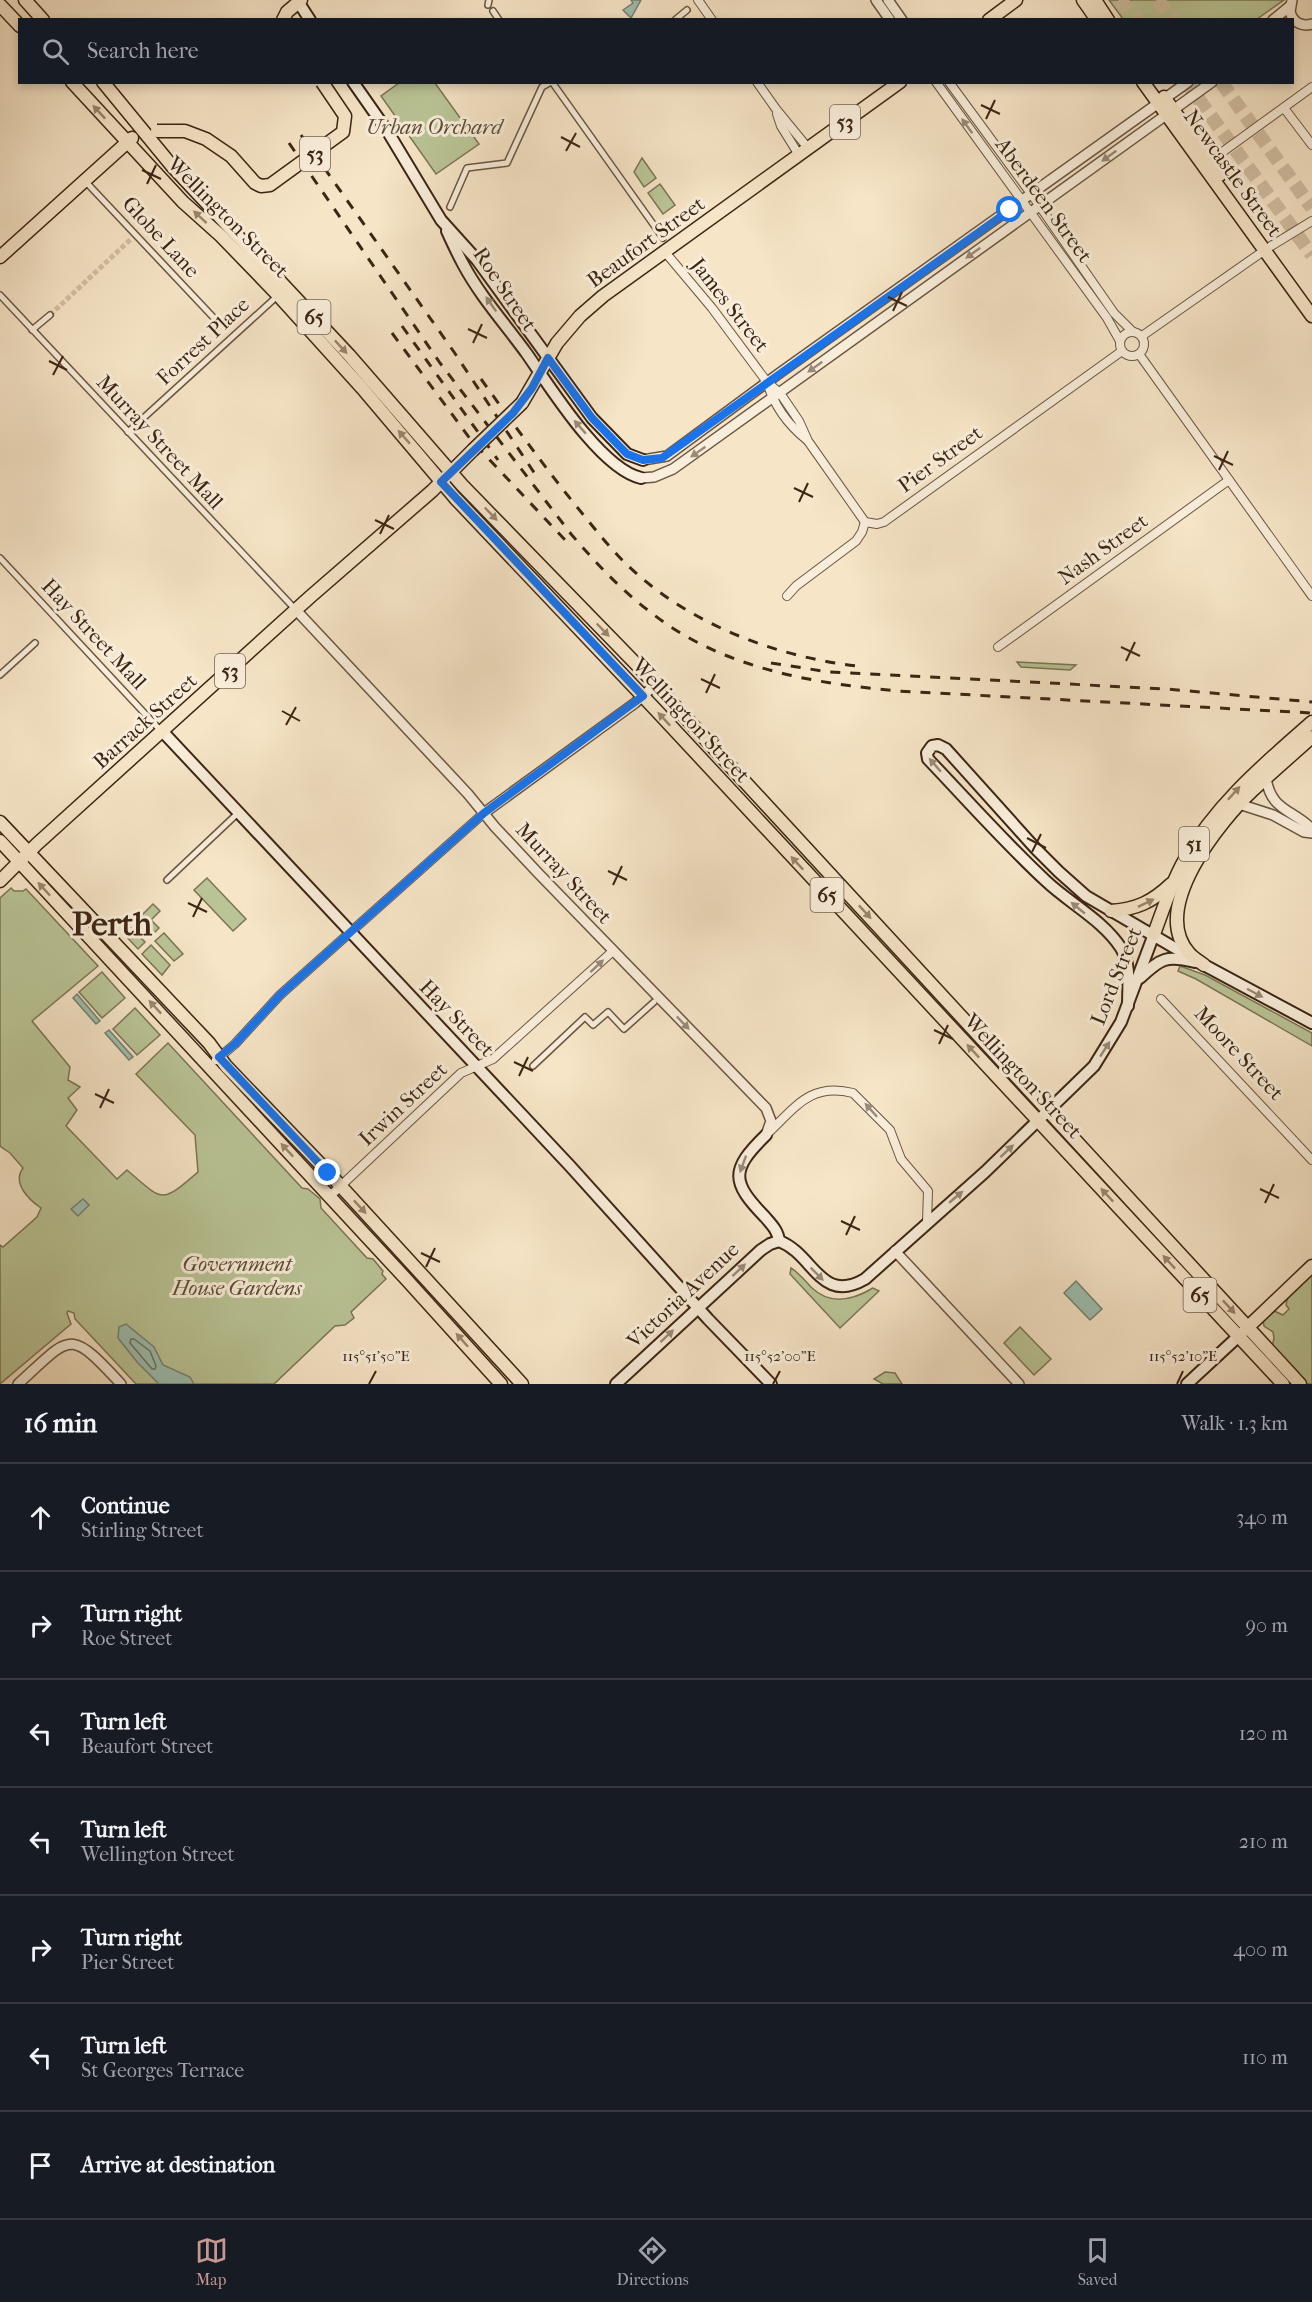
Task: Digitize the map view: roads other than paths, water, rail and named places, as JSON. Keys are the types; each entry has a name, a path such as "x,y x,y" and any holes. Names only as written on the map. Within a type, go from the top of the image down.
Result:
{"main road":[{"path":"992,18 1016,0"},
{"path":"1083,0 1096,18"},
{"path":"1095,0 1107,18"},
{"path":"285,16 299,1 309,18"},
{"path":"29,2 41,18"},
{"path":"3,6 18,24"},
{"name":"Wellington Street","path":"74,84 183,202 221,236 322,343 441,482 1038,1122 1243,1332 1300,1384"},
{"name":"Wellington Street","path":"105,84 144,134 349,355 451,471 655,685 1049,1111 1243,1332 1283,1384"},
{"name":"53","path":"0,257 127,141 144,134 185,131 206,139 231,156 255,183 270,185 343,132 345,116 323,84"},
{"name":"Roe Street","path":"355,84 388,132 441,220 464,266 540,374 579,426 612,462 629,474 641,478"},
{"name":"Beaufort Street","path":"451,471 522,403 557,343 580,316 603,296 897,84"},
{"name":"Newcastle Street","path":"1145,84 1162,101 1268,248 1312,303"},
{"name":"Newcastle Street","path":"1154,84 1162,101"},
{"name":"Newcastle Street","path":"1170,112 1210,160 1312,316"},
{"name":"Roe Street","path":"441,220 477,260 592,418 627,454 643,460"},
{"name":"Barrack Street","path":"0,881 451,471"},
{"name":"Lord Street","path":"927,1222 985,1172 1094,1066 1113,1037 1128,1006 1174,882 1192,848 1244,782 1310,729"},
{"name":"Lord Street","path":"1204,965 1190,953 1183,942 1177,923 1177,908 1186,884 1213,836 1239,804 1310,729"},
{"name":"Hay Street","path":"163,732 771,1384"},
{"path":"1128,1006 1128,970 1121,948 1107,932 1023,860 928,759 929,748 938,745 946,749 1059,872 1086,896 1154,934"},
{"path":"0,822 24,857 209,1066 501,1384"},
{"path":"0,841 24,857 209,1043 219,1057 341,1186 522,1384"},
{"path":"1111,910 1128,909 1150,902 1174,882"},
{"name":"51","path":"1154,934 1204,965 1312,1023"},
{"path":"1137,982 1154,964 1164,959 1178,958 1204,965"},
{"path":"766,1135 741,1163 739,1180 742,1190 748,1200 775,1229 779,1241 793,1248 822,1279 838,1286 850,1286 866,1279 927,1222"},
{"name":"Victoria Avenue","path":"616,1384 761,1250 779,1241"},
{"path":"1187,1384 1312,1266"}],"street":[{"path":"698,0 711,18"},
{"path":"876,0 889,18"},
{"path":"888,0 901,18"},
{"path":"1276,18 1290,3"},
{"path":"1290,3 1292,18"},
{"path":"677,18 687,10"},
{"path":"493,11 498,18"},
{"path":"1295,25 1311,26"},
{"path":"450,207 467,168 507,163 542,87 547,84"},
{"path":"552,84 663,238"},
{"path":"758,84 804,151"},
{"name":"Aberdeen Street","path":"937,84 1023,201 1035,209 1114,313 1133,332"},
{"name":"Aberdeen Street","path":"950,84 1032,195 1035,209 1120,341"},
{"path":"643,460 667,456 767,382 1185,84"},
{"path":"641,478 654,477 674,469 1209,84"},
{"path":"1210,160 1312,87"},
{"path":"1284,108 1312,145"},
{"path":"776,109 781,126 804,151"},
{"name":"Globe Lane","path":"84,180 134,236 213,317"},
{"path":"1142,336 1268,248 1312,221"},
{"name":"James Street","path":"665,252 712,308 776,396 799,421 808,441 865,522"},
{"name":"Murray Street Mall","path":"0,295 296,610"},
{"name":"Forrest Place","path":"128,432 273,300"},
{"path":"32,330 50,315"},
{"path":"1139,354 1128,356 1122,351 1120,341 1123,335 1133,332 1142,336"},
{"path":"1139,354 1144,344 1142,336"},
{"name":"Pier Street","path":"865,522 877,524 884,522 1122,351"},
{"path":"1139,354 1312,596"},
{"path":"706,427 716,431 733,421 742,420"},
{"name":"Nash Street","path":"998,647 1229,480"},
{"path":"787,596 796,586 855,541 865,522"},
{"name":"Hay Street Mall","path":"0,558 163,732"},
{"name":"Murray Street","path":"296,610 613,951 766,1108 771,1121 766,1135"},
{"path":"0,675 35,643"},
{"path":"209,1066 235,1044 280,995 484,813 655,685"},
{"path":"1266,778 1268,790 1277,804 1312,831"},
{"path":"1239,804 1257,808 1304,832 1312,831"},
{"path":"167,880 238,813"},
{"name":"Irwin Street","path":"330,1196 461,1073 493,1059 613,951"},
{"name":"Moore Street","path":"1161,999 1312,1160"},
{"path":"533,1066 585,1017 593,1026 608,1012 624,1029 654,1002"},
{"path":"545,1044 551,1050"},
{"path":"766,1135 807,1096 824,1090 853,1093 890,1130 901,1159 928,1191 927,1222"},
{"path":"895,1251 1019,1384"},
{"path":"18,1384 49,1354 59,1347 72,1344 80,1345 92,1353 121,1384"}],"water":[{"path":"631,0 641,0 631,18 623,10 633,3"},
{"path":"77,994 100,1021 96,1024 73,998"},
{"path":"109,1030 133,1057 129,1060 105,1033"},
{"path":"83,1199 89,1205 78,1216 71,1209"},
{"path":"1076,1281 1102,1309 1090,1320 1064,1293"},
{"path":"126,1324 154,1347 163,1365 190,1377 194,1384 159,1384 118,1338 119,1327"}],"tunnel":[{"path":"1119,0 1137,18"},
{"path":"1157,0 1173,18"},
{"path":"1187,84 1312,255"},
{"path":"1222,84 1312,208"},
{"path":"50,315 132,238"}],"railway":[{"path":"301,135 454,352 537,477"},
{"path":"289,143 440,363 571,534 628,594 676,630 705,646 767,669 865,688 1312,713"},
{"path":"402,326 498,460"},
{"path":"392,333 471,440 567,542"},
{"path":"481,379 598,533 637,574 660,593 712,624 769,647 828,662 857,666"},
{"path":"771,663 829,672 1167,689 1312,702"}],"district":[{"name":"Perth","path":"112,924"}],"park label":[{"name":"Urban Orchard","path":"434,127"},
{"name":"Government House Gardens","path":"237,1276"}]}
